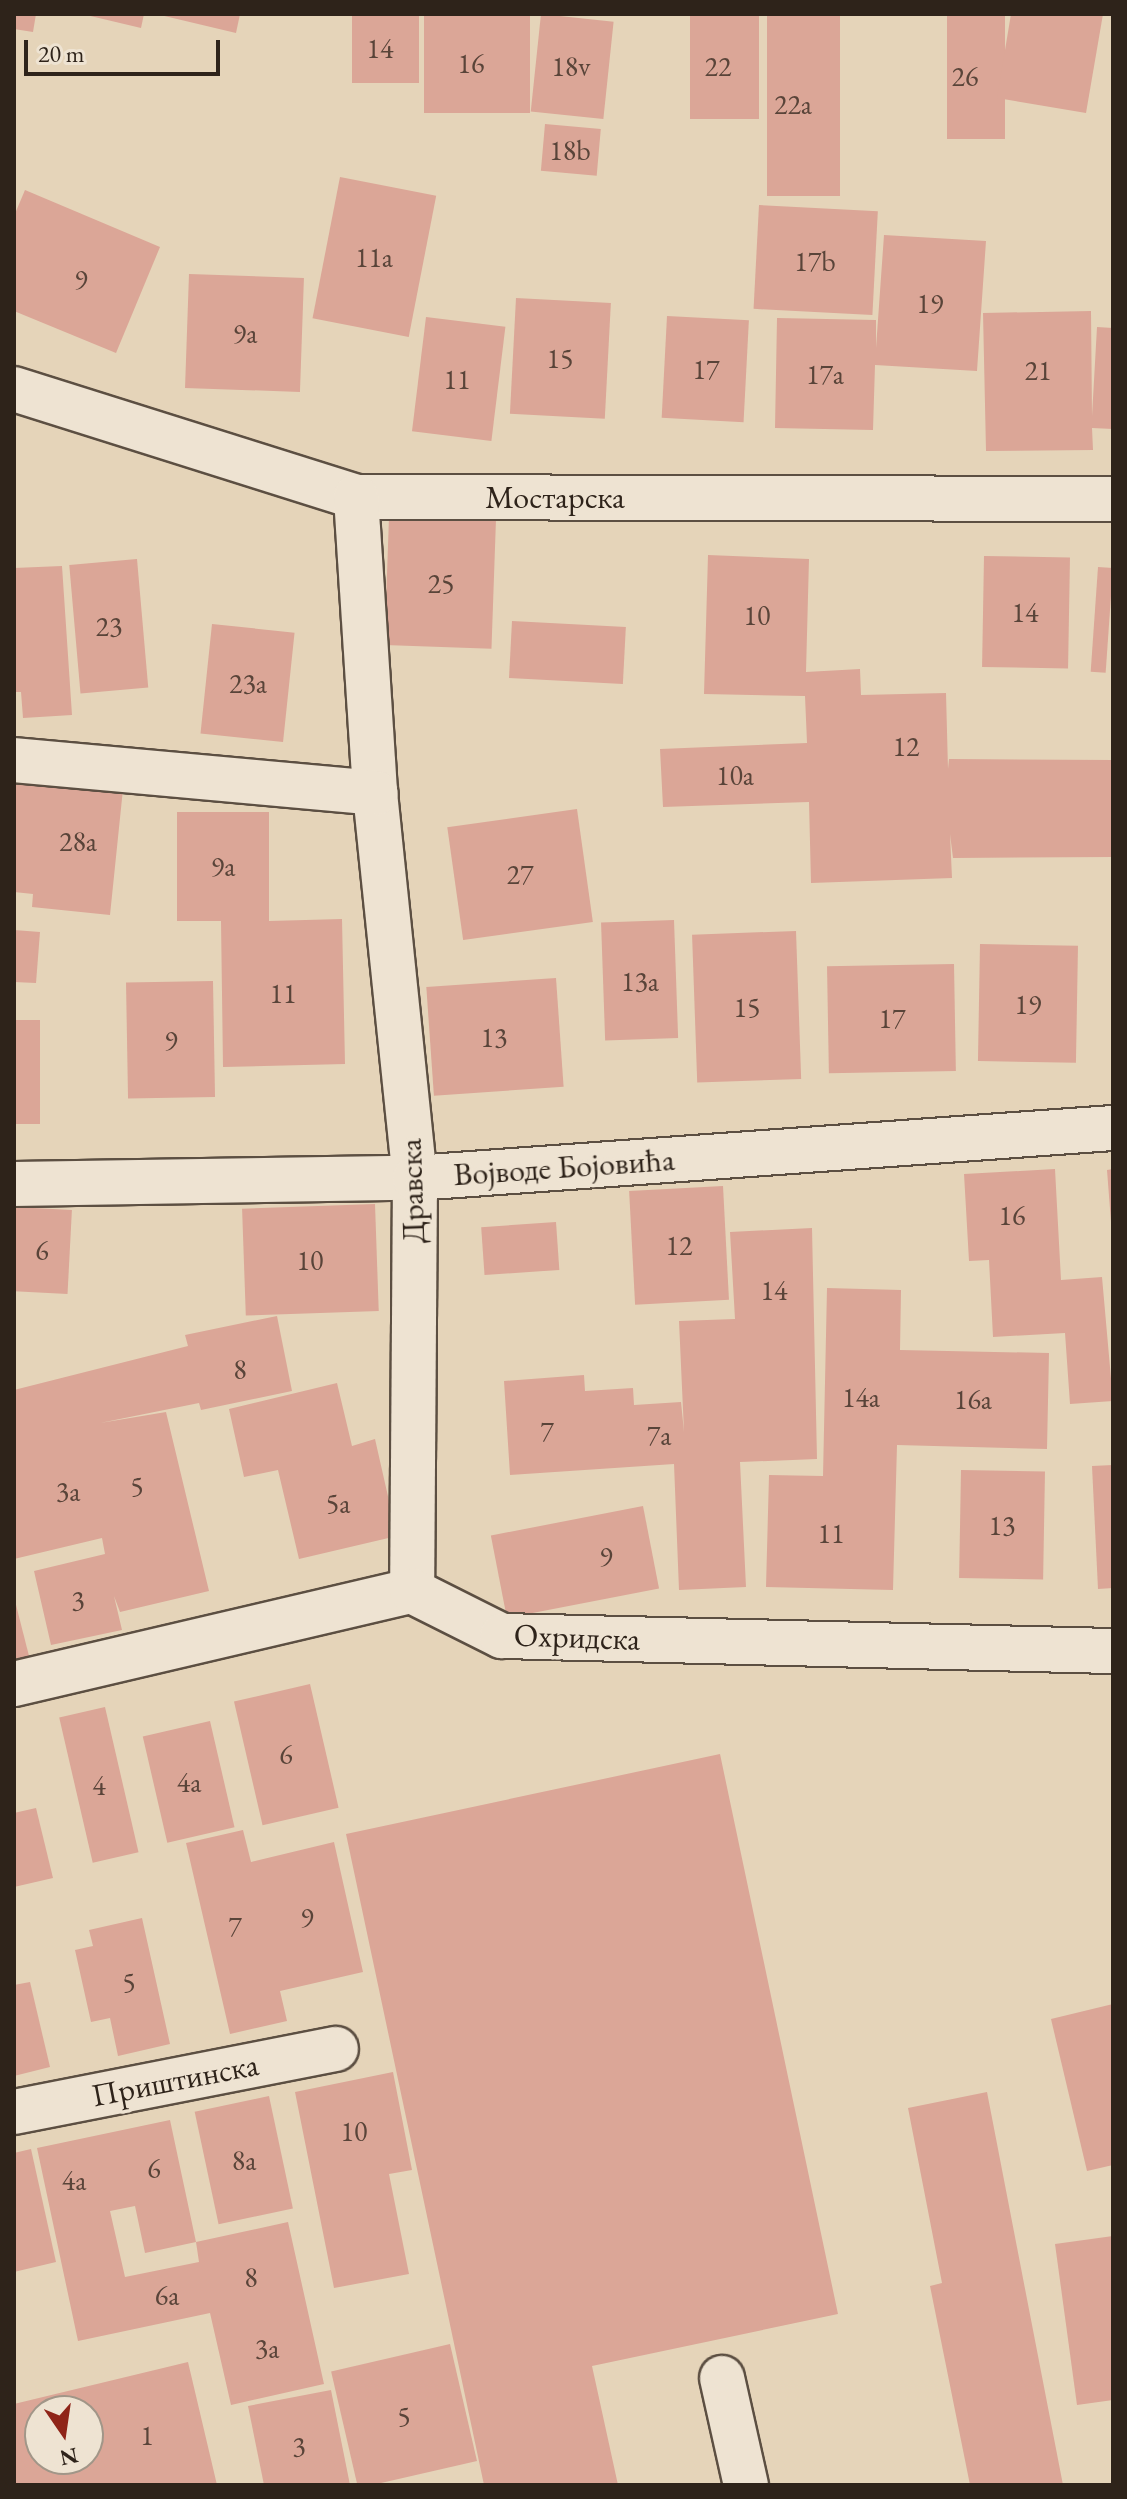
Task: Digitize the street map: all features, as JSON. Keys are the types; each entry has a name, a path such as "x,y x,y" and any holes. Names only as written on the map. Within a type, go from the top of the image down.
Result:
{"street":[{"name":"Мостарска","path":"14,389 356,497 1113,499"},
{"name":"Дравска","path":"356,497 375,793 415,1178 412,1591"},
{"path":"14,760 375,793"},
{"name":"Војводе Бојовића","path":"14,1184 415,1178 1113,1128"},
{"path":"14,1684 412,1591"},
{"name":"Охридска","path":"412,1591 502,1636 1113,1651"},
{"name":"Приштинска","path":"14,2112 336,2049"},
{"path":"722,2378 746,2485"}],"building":[{"path":"14,14 36,14 33,32 14,29"},
{"path":"82,14 144,14 141,28"},
{"path":"156,14 240,14 236,33"},
{"path":"352,14 419,14 419,83 352,83"},
{"path":"424,14 530,14 530,113 424,113"},
{"path":"541,14 614,22 603,119 531,111"},
{"path":"690,14 759,14 759,119 690,119"},
{"path":"767,14 840,14 840,196 767,196"},
{"path":"947,14 1005,14 1005,139 947,139"},
{"path":"1011,14 1103,14 1086,113 997,98"},
{"path":"545,124 601,129 597,176 541,171"},
{"path":"340,177 436,196 409,337 313,318"},
{"path":"25,190 160,247 116,353 14,311 14,216"},
{"path":"759,205 878,211 872,315 754,309"},
{"path":"884,235 986,241 977,371 875,365 873,430 775,428 777,318 876,320 876,348"},
{"path":"189,274 304,278 300,392 185,388"},
{"path":"516,298 611,303 605,419 510,414"},
{"path":"1091,311 1092,416 1097,327 1113,328 1113,429 1092,428 1093,450 986,451 983,313"},
{"path":"667,316 749,320 744,422 662,418"},
{"path":"426,317 505,327 491,441 412,431"},
{"path":"389,517 496,521 491,649 385,645"},
{"path":"708,555 809,559 806,672 860,669 861,695 946,693 948,769 949,759 1113,760 1113,857 953,858 950,834 952,878 811,883 809,802 663,807 660,749 807,743 805,696 704,694"},
{"path":"984,556 1070,558 1068,668 982,667"},
{"path":"137,559 148,688 81,693 69,565"},
{"path":"62,566 72,715 23,718 21,692 14,692 14,568"},
{"path":"1098,567 1113,568 1106,673 1091,672"},
{"path":"512,621 626,627 623,684 509,678"},
{"path":"212,624 295,633 283,742 201,733"},
{"path":"14,779 123,789 110,915 32,907 33,894 14,892"},
{"path":"577,809 593,922 463,940 447,827"},
{"path":"177,812 269,812 269,921 342,919 345,1064 223,1067 221,921 177,921"},
{"path":"674,920 678,1038 605,1040 601,923"},
{"path":"14,930 40,932 36,983 14,982"},
{"path":"796,931 801,1079 697,1083 692,935"},
{"path":"980,944 1078,946 1076,1063 978,1061"},
{"path":"954,964 956,1071 829,1073 827,966"},
{"path":"556,978 564,1087 434,1096 426,987"},
{"path":"213,981 215,1097 128,1099 126,983"},
{"path":"14,1020 40,1020 40,1124 14,1124"},
{"path":"1055,1169 1061,1280 1102,1277 1113,1401 1070,1404 1065,1333 993,1337 989,1260 969,1261 964,1174"},
{"path":"1113,1169 1113,1222 1111,1222 1107,1170"},
{"path":"723,1186 729,1300 635,1305 629,1191"},
{"path":"375,1204 379,1311 246,1316 242,1209"},
{"path":"14,1207 72,1210 68,1294 14,1291"},
{"path":"556,1222 559,1270 485,1275 481,1227"},
{"path":"812,1228 817,1459 740,1462 746,1587 679,1590 674,1464 510,1475 504,1381 584,1375 585,1391 633,1388 634,1405 681,1402 684,1432 679,1321 735,1319 730,1232"},
{"path":"827,1288 901,1290 900,1350 1049,1353 1047,1449 897,1445 893,1590 766,1587 769,1475 823,1476"},
{"path":"277,1316 292,1391 201,1410 199,1403 100,1423 166,1412 209,1591 120,1612 114,1596 122,1630 51,1645 34,1571 105,1554 102,1538 14,1559 14,1390 188,1346 185,1335"},
{"path":"337,1383 352,1446 375,1439 397,1536 299,1559 278,1470 244,1477 229,1409"},
{"path":"1113,1465 1113,1588 1098,1589 1092,1466"},
{"path":"961,1470 1045,1471 1043,1579 959,1578"},
{"path":"643,1506 659,1588 507,1618 491,1536"},
{"path":"14,1597 29,1656 14,1659"},
{"path":"310,1684 339,1808 263,1825 234,1702"},
{"path":"105,1707 139,1852 93,1863 59,1718"},
{"path":"210,1721 235,1827 167,1843 143,1737"},
{"path":"720,1754 838,2314 592,2366 618,2485 484,2485 346,1834"},
{"path":"36,1808 53,1878 14,1887 14,1813"},
{"path":"243,1830 251,1862 334,1842 363,1972 280,1991 287,2021 230,2034 186,1843"},
{"path":"142,1918 170,2044 118,2056 110,2018 91,2022 75,1950 93,1946 89,1930"},
{"path":"30,1982 50,2067 14,2076 14,1985"},
{"path":"1113,2004 1113,2165 1087,2171 1051,2019"},
{"path":"393,2072 412,2170 389,2174 409,2274 334,2288 295,2092"},
{"path":"987,2092 1063,2485 970,2485 930,2286 942,2283 908,2108"},
{"path":"269,2096 293,2208 219,2224 195,2112"},
{"path":"170,2120 196,2242 288,2222 324,2384 231,2405 210,2313 78,2341 37,2148","holes":["135,2206 145,2253 196,2242 199,2262 125,2277 110,2211"]},
{"path":"31,2149 56,2262 14,2272 14,2153"},
{"path":"1113,2236 1113,2400 1077,2405 1055,2244"},
{"path":"450,2344 477,2461 373,2485 357,2485 331,2371"},
{"path":"188,2362 217,2485 14,2485 14,2404 24,2402 24,2475 104,2475 104,2395 51,2395"},
{"path":"331,2390 350,2485 264,2485 248,2406"}]}
